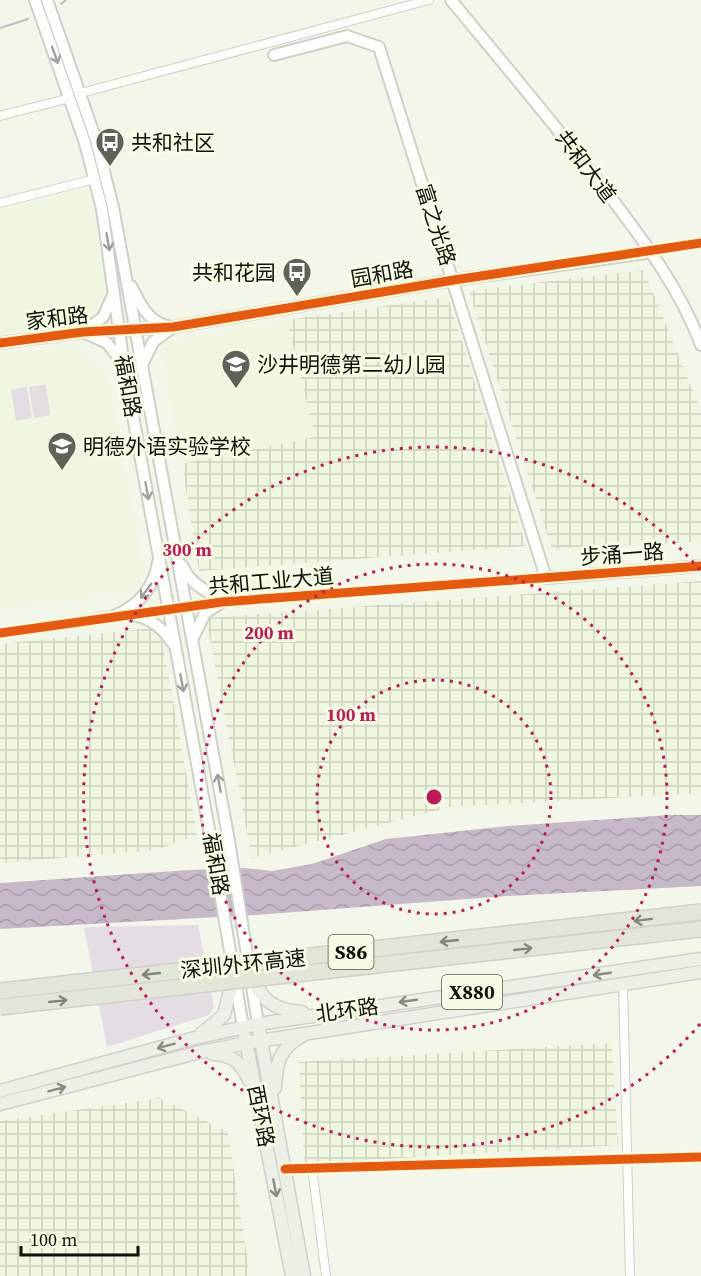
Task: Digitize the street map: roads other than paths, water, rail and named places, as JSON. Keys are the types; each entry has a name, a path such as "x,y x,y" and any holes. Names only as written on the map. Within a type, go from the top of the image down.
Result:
{"highway":[{"name":"深圳外环高速","path":"0,991 701,912"},
{"name":"深圳外环高速","path":"0,1007 701,929"}],"main road":[{"name":"福和路","path":"35,0 70,98 95,179 115,287 125,373 212,844 243,1027"},
{"name":"福和路","path":"47,0 81,93 106,178 127,279 141,369 229,841 258,1024"},
{"name":"共和大道","path":"451,0 559,130 652,252 689,313 701,345"},
{"name":"富之光路","path":"274,55 347,36 379,46 546,578"},
{"name":"园和路","path":"119,330 173,327 454,280 652,252"},
{"path":"127,279 149,317 160,325 173,327"},
{"path":"83,332 97,323 107,310 115,287"},
{"path":"141,369 145,355 153,342 173,327"},
{"name":"家和路","path":"0,343 83,332 119,330"},
{"path":"83,332 100,338 114,349 125,373"},
{"path":"176,551 185,573 197,585 212,594 237,601"},
{"path":"116,615 130,608 147,591 155,577 159,554"},
{"name":"步涌一路","path":"546,578 701,566"},
{"path":"194,649 195,630 201,618 222,602"},
{"path":"116,615 138,616 153,622 170,638 177,651"},
{"name":"北环路","path":"0,1092 195,1038 258,1024 701,959"},
{"name":"北环路","path":"0,1104 196,1053 246,1043 701,972"},
{"path":"251,974 258,991 272,1004 291,1011 324,1013"},
{"path":"195,1038 216,1024 224,1015 234,975"},
{"name":"西环路","path":"258,1024 304,1276"},
{"name":"西环路","path":"243,1027 292,1276"},
{"path":"274,1107 276,1067 280,1055 288,1045 308,1032"},
{"path":"196,1053 223,1055 235,1059 244,1068 257,1097"}],"street":[{"path":"81,93 429,0"},
{"path":"0,116 70,98"},
{"path":"0,203 95,179"},
{"path":"652,252 701,243"},
{"name":"共和工业大道","path":"0,633 222,602 546,578"},
{"path":"623,984 630,1276"},
{"path":"285,1169 701,1157"},
{"path":"312,1168 326,1276"}],"water":[{"path":"701,815 701,886 507,896 255,915 0,929 0,883 190,870 244,868 272,871 312,864 386,839 508,826"}],"waterway":[{"path":"61,4 66,0"},
{"path":"0,28 28,19"}],"place":[{"name":"共和社区","path":"110,168"},
{"name":"共和花园","path":"297,298"},
{"name":"沙井明德第二幼儿园","path":"236,390"},
{"name":"明德外语实验学校","path":"62,472"}]}
